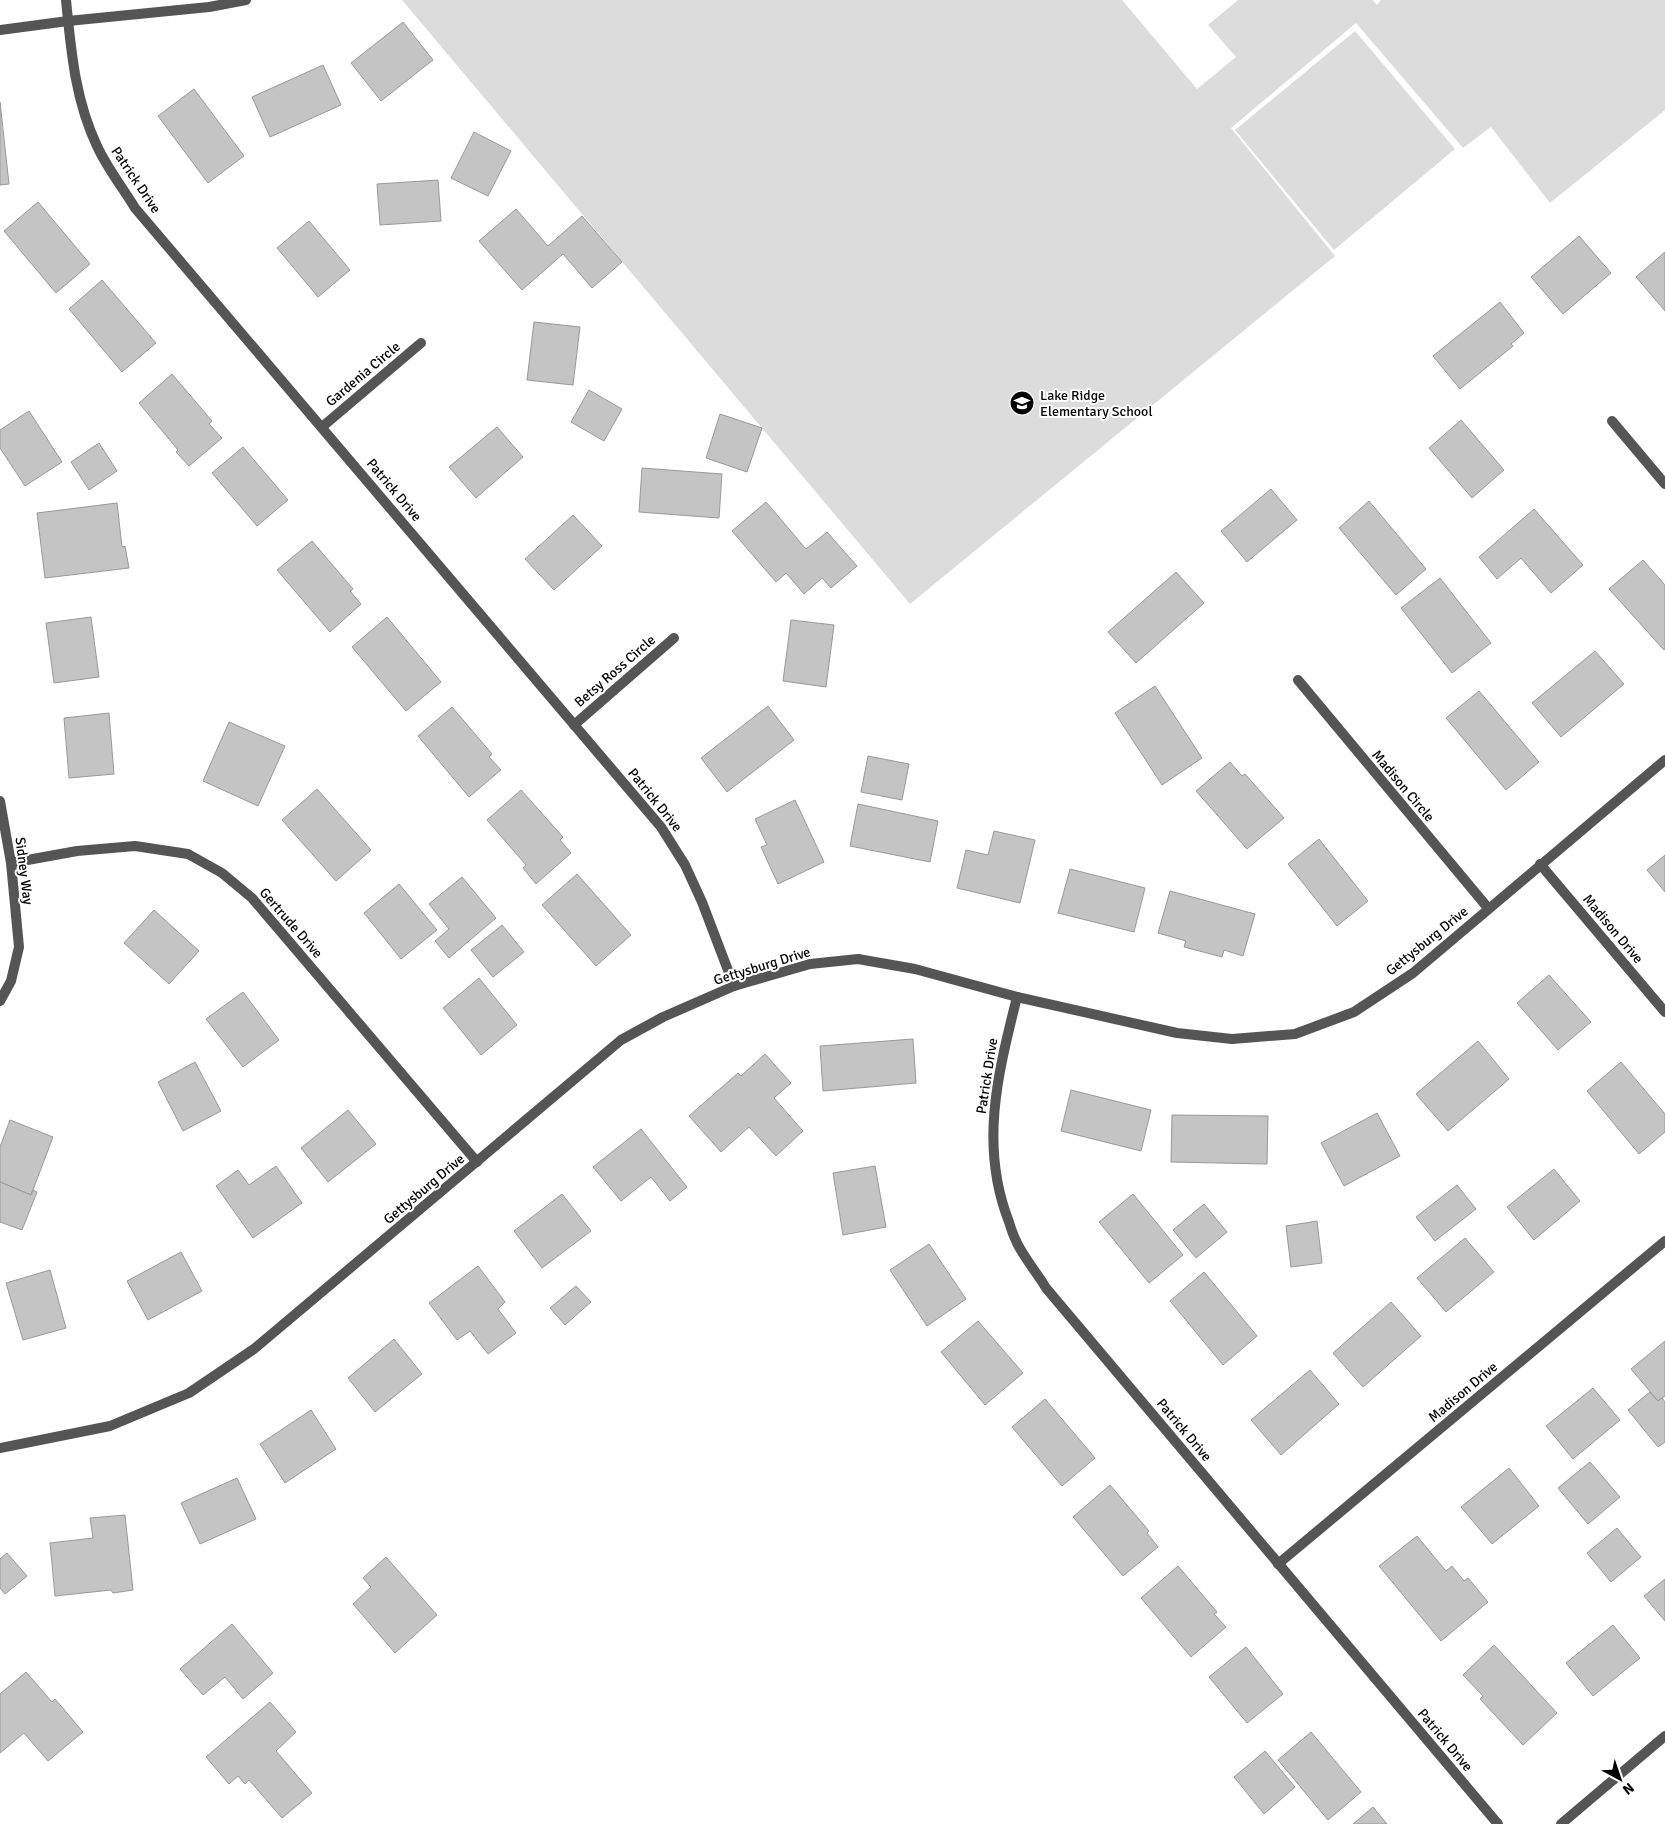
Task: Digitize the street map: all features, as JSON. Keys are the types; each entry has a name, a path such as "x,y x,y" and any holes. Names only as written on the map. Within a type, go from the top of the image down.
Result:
{"street":[{"name":"Patrick Drive","path":"66,0 73,68 81,102 97,146 136,208 661,827 685,865 702,902 734,986"},
{"path":"0,30 68,21 209,7 246,0"},
{"name":"Gardenia Circle","path":"322,427 422,343"},
{"path":"1612,421 1665,484"},
{"name":"Betsy Ross Circle","path":"574,725 674,638"},
{"name":"Madison Circle","path":"1298,680 1488,908"},
{"name":"Gettysburg Drive","path":"0,1448 110,1426 189,1393 254,1349 622,1040 663,1017 734,986 810,964 858,959 915,969 1017,997 1177,1033 1232,1039 1295,1034 1354,1012 1413,973 1665,760"},
{"name":"Sidney Way","path":"0,801 11,862 19,947 11,981 0,1000"},
{"name":"Gertrude Drive","path":"11,862 77,851 135,846 188,854 222,873 252,898 477,1162"},
{"name":"Madison Drive","path":"1540,864 1665,1012"},
{"name":"Patrick Drive","path":"1017,997 1002,1057 993,1118 994,1162 1002,1204 1017,1243 1046,1288 1498,1824"},
{"name":"Madison Drive","path":"1278,1564 1665,1241"},
{"path":"1561,1824 1665,1736"}],"shaded area":[{"name":"Lake Ridge Elementary School","path":"402,0 1122,0 1197,89 1236,57 1208,25 1238,0 1373,0 1377,5 1381,0 1665,0 1665,110 1550,203 1491,127 1463,148 1356,23 1231,128 1335,256 910,604"},
{"path":"1355,31 1455,149 1334,250 1235,130"}],"building":[{"path":"403,22 433,60 381,101 351,63"},
{"path":"323,65 341,105 270,137 252,97"},
{"path":"194,89 244,156 208,183 158,116"},
{"path":"0,102 9,184 0,185"},
{"path":"474,132 511,151 488,196 451,178"},
{"path":"438,180 441,221 380,225 377,184"},
{"path":"38,202 90,264 56,293 4,231"},
{"path":"516,209 548,246 582,216 622,262 592,288 563,254 522,290 479,241"},
{"path":"309,221 350,270 318,297 277,248"},
{"path":"1579,236 1611,273 1563,314 1531,277"},
{"path":"1665,252 1665,311 1636,277"},
{"path":"102,280 156,343 122,372 69,309"},
{"path":"1500,302 1524,333 1511,344 1513,346 1460,389 1433,356"},
{"path":"534,322 580,327 573,385 527,380"},
{"path":"172,374 212,421 209,424 222,438 189,466 139,403"},
{"path":"589,390 622,409 604,441 571,422"},
{"path":"29,411 62,462 25,486 0,448 0,430"},
{"path":"720,414 762,428 747,472 706,458"},
{"path":"1461,420 1504,470 1472,498 1429,448"},
{"path":"497,427 523,457 476,498 449,467"},
{"path":"99,443 117,471 89,490 71,462"},
{"path":"243,447 288,500 257,526 212,473"},
{"path":"642,468 722,474 719,518 639,512"},
{"path":"1271,489 1297,520 1247,562 1221,531"},
{"path":"1369,501 1426,569 1396,595 1339,528"},
{"path":"766,502 806,549 827,532 857,566 831,588 822,578 804,594 786,573 776,582 732,531"},
{"path":"117,503 122,547 125,546 129,568 45,578 37,513"},
{"path":"1534,509 1583,565 1551,593 1521,558 1497,579 1479,557"},
{"path":"573,515 602,546 554,590 525,559"},
{"path":"312,541 353,589 350,591 361,604 330,632 277,570"},
{"path":"1643,560 1665,585 1664,650 1609,589"},
{"path":"1176,572 1204,603 1136,663 1108,632"},
{"path":"1440,578 1491,643 1452,673 1401,608"},
{"path":"91,617 99,677 54,683 46,623"},
{"path":"387,617 441,682 406,711 352,647"},
{"path":"791,620 834,625 826,687 783,681"},
{"path":"1595,651 1624,684 1561,737 1532,703"},
{"path":"1155,686 1202,758 1162,785 1115,713"},
{"path":"1479,691 1539,762 1506,790 1446,718"},
{"path":"768,706 794,740 727,792 701,758"},
{"path":"452,707 492,754 489,757 501,770 469,797 418,736"},
{"path":"109,713 114,774 69,778 64,718"},
{"path":"229,722 285,746 258,806 203,781"},
{"path":"868,756 909,764 902,800 861,792"},
{"path":"1230,762 1242,776 1245,774 1284,818 1247,849 1196,791"},
{"path":"317,789 371,850 336,881 282,820"},
{"path":"521,790 563,837 560,840 571,853 536,884 523,868 526,865 487,820"},
{"path":"795,800 824,862 778,884 761,847 767,845 755,819"},
{"path":"858,804 938,821 930,862 850,846"},
{"path":"994,831 1035,840 1020,903 957,888 966,850 988,855"},
{"path":"1319,839 1368,901 1337,926 1288,864"},
{"path":"1665,855 1665,892 1647,870"},
{"path":"1070,869 1145,888 1134,932 1058,913"},
{"path":"577,874 631,935 596,966 542,905"},
{"path":"462,877 496,918 449,958 435,941 449,929 429,904"},
{"path":"399,884 437,930 401,959 364,913"},
{"path":"1170,891 1255,914 1243,956 1224,950 1222,957 1184,947 1186,941 1158,933"},
{"path":"154,910 199,951 169,984 124,943"},
{"path":"502,925 524,952 493,977 471,950"},
{"path":"1549,975 1591,1022 1558,1050 1517,1003"},
{"path":"479,978 517,1025 481,1055 443,1008"},
{"path":"243,992 279,1040 243,1067 206,1019"},
{"path":"913,1039 916,1083 823,1091 820,1046"},
{"path":"1478,1041 1509,1079 1448,1131 1416,1094"},
{"path":"765,1054 791,1083 774,1098 803,1131 776,1156 749,1127 721,1152 689,1116 738,1073 741,1076"},
{"path":"195,1062 221,1111 183,1131 158,1082"},
{"path":"1621,1062 1665,1114 1665,1132 1639,1154 1587,1091"},
{"path":"1071,1090 1151,1110 1141,1151 1061,1131"},
{"path":"348,1110 376,1144 328,1182 301,1148"},
{"path":"1377,1113 1400,1156 1344,1186 1321,1143"},
{"path":"1172,1115 1268,1116 1267,1164 1171,1162"},
{"path":"10,1120 53,1137 31,1195 0,1182 0,1147"},
{"path":"641,1129 687,1187 670,1201 651,1177 621,1201 593,1167"},
{"path":"276,1166 302,1203 253,1238 216,1186 238,1170 249,1185"},
{"path":"875,1166 886,1227 843,1235 833,1173"},
{"path":"1554,1169 1580,1201 1534,1240 1507,1207"},
{"path":"0,1182 31,1195 33,1190 37,1192 22,1230 0,1222"},
{"path":"1457,1185 1476,1209 1435,1241 1416,1217"},
{"path":"562,1194 591,1231 542,1268 514,1231"},
{"path":"1133,1194 1183,1255 1149,1283 1099,1222"},
{"path":"1204,1204 1227,1232 1196,1258 1173,1230"},
{"path":"1317,1221 1322,1263 1291,1267 1286,1226"},
{"path":"1465,1238 1494,1272 1446,1312 1417,1278"},
{"path":"929,1244 966,1299 927,1326 890,1270"},
{"path":"181,1252 202,1291 148,1320 127,1281"},
{"path":"478,1266 505,1302 498,1309 516,1333 488,1354 470,1331 457,1340 429,1303"},
{"path":"50,1270 66,1328 23,1340 6,1283"},
{"path":"1204,1272 1257,1336 1223,1365 1170,1301"},
{"path":"576,1286 591,1302 565,1325 550,1308"},
{"path":"1391,1302 1421,1336 1363,1387 1333,1353"},
{"path":"978,1321 1023,1373 985,1405 941,1352"},
{"path":"394,1339 422,1374 375,1412 348,1378"},
{"path":"1665,1341 1665,1396 1658,1401 1631,1369"},
{"path":"1310,1370 1339,1404 1281,1455 1251,1420"},
{"path":"1593,1388 1620,1420 1573,1459 1546,1426"},
{"path":"1650,1392 1658,1401 1662,1398 1665,1402 1665,1442 1658,1447 1628,1410"},
{"path":"1045,1399 1095,1458 1062,1486 1012,1427"},
{"path":"311,1410 336,1449 285,1483 260,1444"},
{"path":"1590,1462 1620,1497 1588,1524 1558,1488"},
{"path":"1509,1468 1539,1506 1492,1544 1461,1507"},
{"path":"237,1478 256,1519 200,1544 181,1503"},
{"path":"1110,1485 1149,1531 1147,1533 1158,1547 1123,1576 1073,1517"},
{"path":"125,1515 133,1590 113,1593 111,1590 55,1596 50,1543 93,1538 90,1518"},
{"path":"1617,1528 1641,1557 1611,1582 1587,1553"},
{"path":"1417,1536 1446,1571 1452,1566 1464,1581 1468,1578 1488,1602 1441,1641 1379,1566"},
{"path":"7,1553 27,1576 5,1594 0,1588 0,1559"},
{"path":"386,1557 437,1615 395,1653 353,1604 371,1587 363,1578"},
{"path":"1178,1566 1217,1612 1214,1614 1226,1627 1191,1657 1141,1598"},
{"path":"1665,1579 1665,1621 1644,1596"},
{"path":"232,1624 273,1673 243,1699 225,1677 203,1695 180,1669"},
{"path":"1613,1625 1640,1658 1593,1696 1566,1663"},
{"path":"1494,1645 1557,1713 1523,1745 1480,1699 1483,1696 1463,1675"},
{"path":"1246,1647 1283,1694 1247,1723 1209,1677"},
{"path":"26,1672 52,1702 55,1699 83,1732 48,1761 24,1733 0,1753 0,1694"},
{"path":"270,1702 296,1732 276,1751 312,1793 282,1818 249,1780 245,1784 238,1776 229,1784 206,1757"},
{"path":"1311,1732 1361,1792 1328,1820 1278,1760"},
{"path":"1265,1751 1295,1787 1264,1814 1234,1777"},
{"path":"1373,1807 1387,1824 1353,1824"}],"place":[{"name":"Lake Ridge Elementary School","path":"1022,403"}]}
